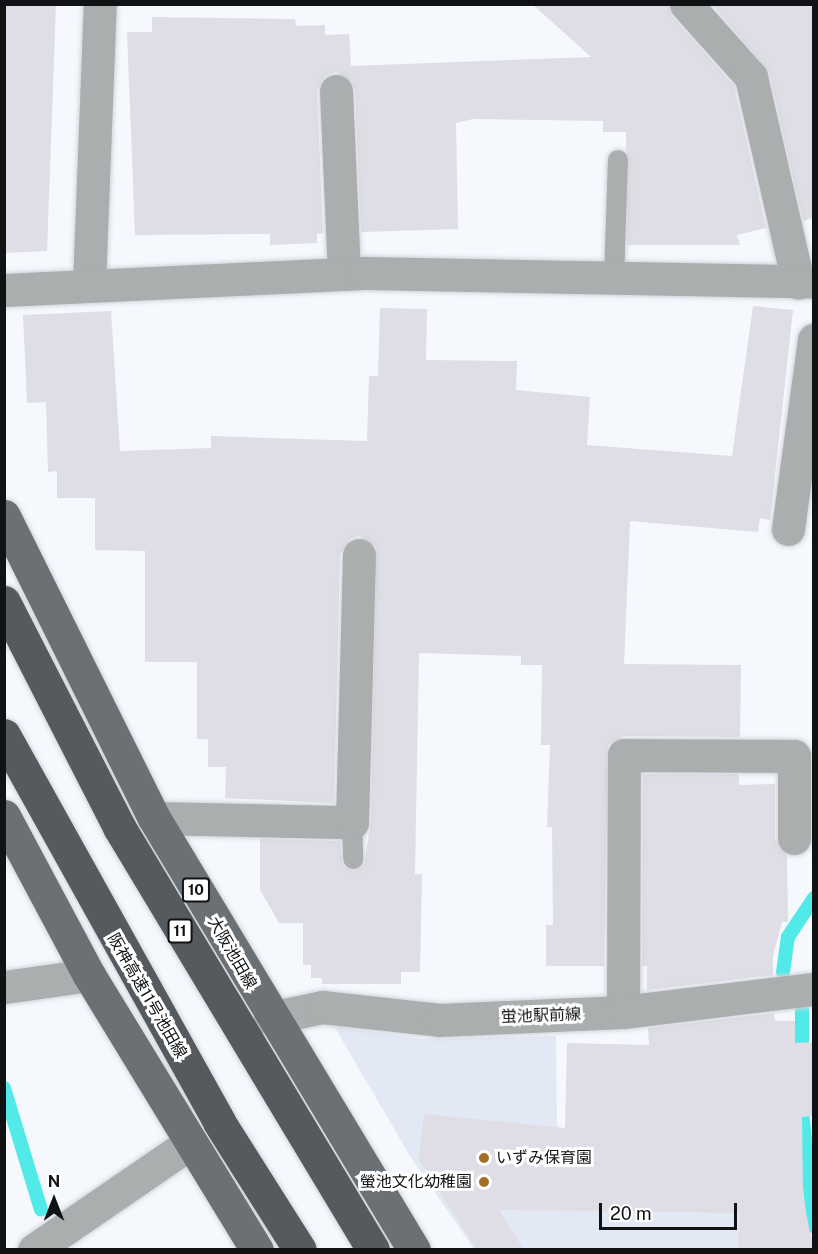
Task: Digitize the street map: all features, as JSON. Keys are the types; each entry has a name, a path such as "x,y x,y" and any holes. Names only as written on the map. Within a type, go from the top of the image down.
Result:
{"highway":[{"name":"11","path":"4,602 119,827 373,1250"},
{"name":"阪神高速11号池田線","path":"4,735 219,1122 300,1250"}],"main road":[{"name":"大阪池田線","path":"4,516 154,818 270,1018 414,1250"},
{"path":"4,816 89,975 189,1144 257,1250"}],"street":[{"path":"89,285 100,4"},
{"path":"4,290 344,274 492,272 614,279 806,283 752,77 686,4"},
{"path":"336,91 344,274"},
{"path":"788,529 813,340"},
{"path":"154,818 352,822 359,555"},
{"path":"623,1012 624,755 794,756 794,838"},
{"path":"4,987 89,975"},
{"name":"蛍池駅前線","path":"270,1018 322,1007 439,1020 623,1012 813,989"},
{"path":"34,1250 189,1144"}],"lane":[{"path":"614,279 618,160"},
{"path":"352,822 353,859"}],"shaded area":[{"path":"334,1026 421,1039 556,1036 557,1124 563,1134 802,1138 813,1249 474,1249 410,1156"}],"building":[{"path":"4,4 56,4 47,251 4,253"},
{"path":"532,4 668,4 672,16 734,86 766,228 737,235 740,245 627,245 626,132 603,132 603,121 473,119 456,123 458,229 361,232 355,90 351,80 336,72 325,76 317,91 323,233 317,234 317,243 270,245 270,234 135,235 127,32 152,32 152,17 295,19 296,26 325,25 325,35 349,34 351,66 591,57"},
{"path":"712,4 813,4 813,218 803,221 769,72"},
{"path":"753,306 793,310 770,520 760,518 758,532 630,521 624,664 741,665 740,737 624,736 608,745 604,966 546,966 546,925 553,925 552,827 547,827 550,745 541,745 542,665 521,665 521,656 419,653 415,874 422,874 420,972 401,972 401,984 322,984 322,978 311,978 311,965 303,965 303,923 279,923 260,890 260,839 340,841 343,866 354,871 364,864 371,822 376,547 359,536 350,539 340,554 334,803 225,798 226,767 208,767 208,739 197,739 197,662 145,662 145,551 95,550 95,498 57,498 57,471 48,472 46,402 27,403 23,315 111,311 120,451 211,448 211,436 367,441 369,376 378,376 380,308 427,309 426,360 517,361 516,390 590,397 587,445 732,456"},
{"path":"643,774 739,774 739,785 775,784 775,839 787,855 788,922 782,922 773,956 773,975 647,990 647,966 642,966"},
{"path":"774,1013 775,1021 795,1021 795,1043 813,1042 813,1116 802,1117 803,1195 813,1250 738,1250 739,1213 499,1210 524,1250 477,1250 419,1160 424,1114 565,1128 567,1043 649,1045 648,1028"}],"waterway":[{"path":"783,972 788,937 814,898"},
{"path":"802,1007 802,1059"},
{"path":"4,1088 41,1210"},
{"path":"802,1111 814,1226"}],"place":[{"name":"いずみ保育園","path":"484,1158"},
{"name":"螢池文化幼稚園","path":"484,1182"}]}
